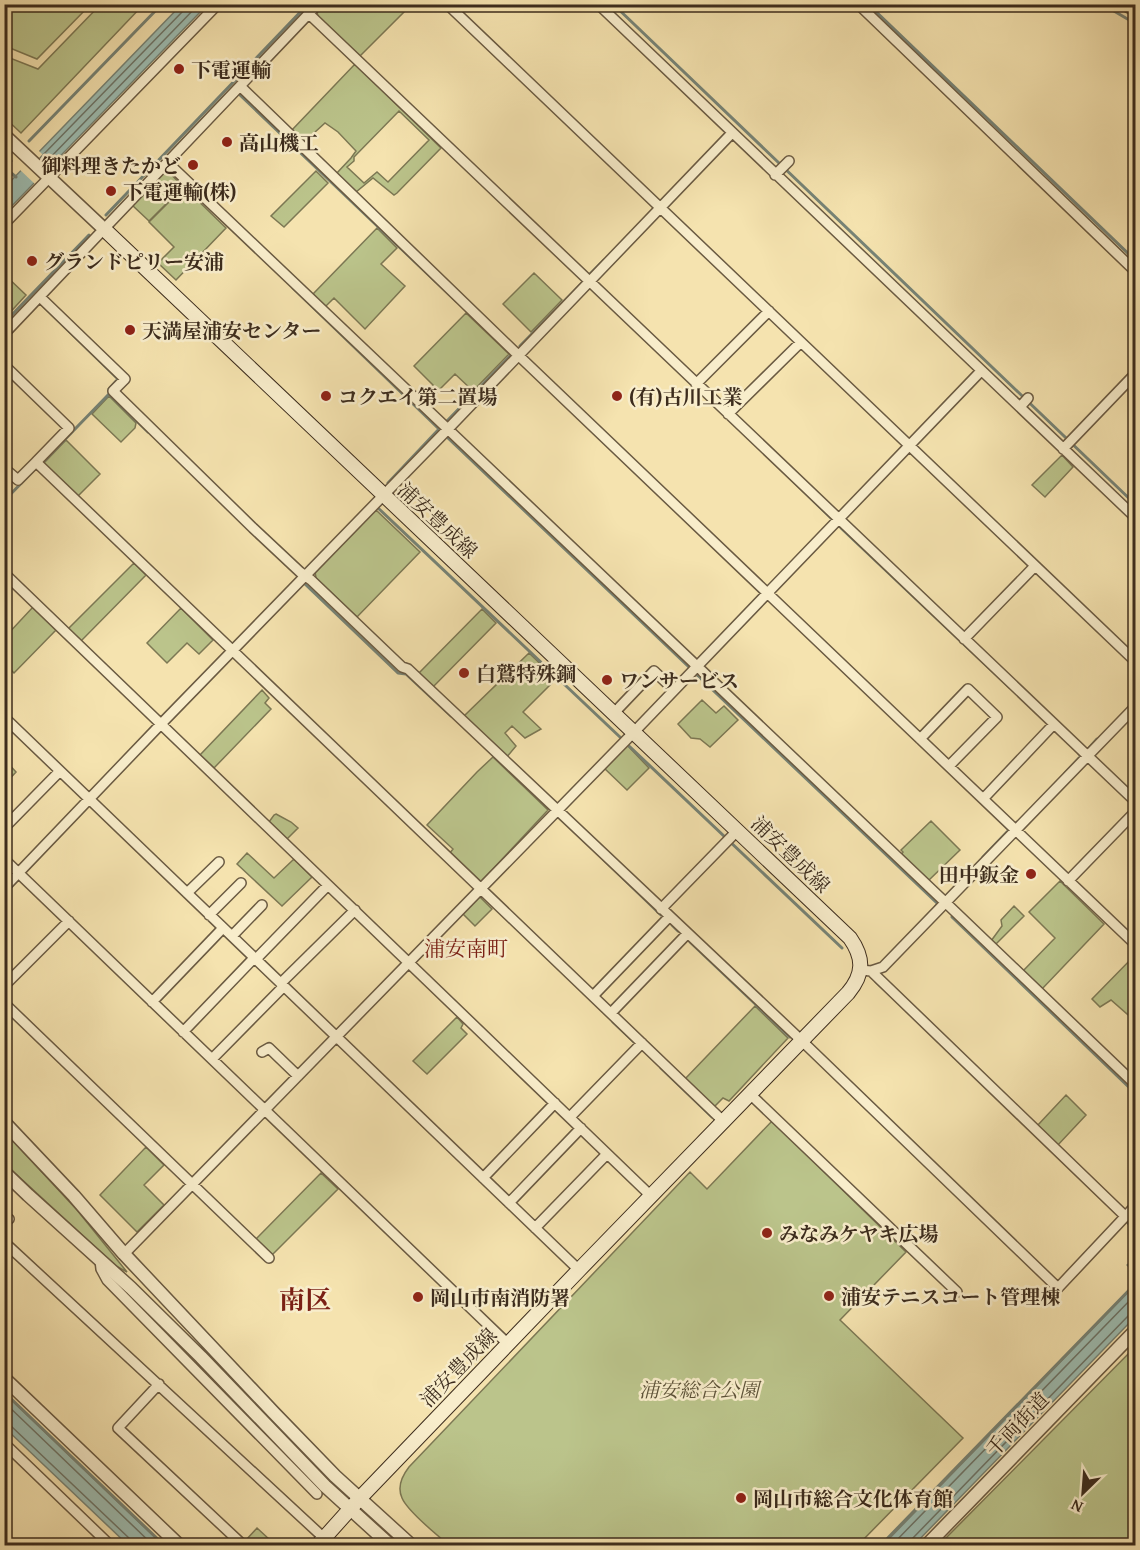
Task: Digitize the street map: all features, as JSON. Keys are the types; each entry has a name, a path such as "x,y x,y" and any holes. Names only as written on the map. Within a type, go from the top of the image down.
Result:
{"main road":[{"name":"浦安豊成線","path":"104,229 634,732 731,837 850,938 866,970 802,1041 579,1270 321,1542"}],"street":[{"path":"4,224 48,176 218,4"},
{"path":"4,334 318,4"},
{"path":"447,4 1136,662"},
{"path":"598,4 732,133 782,168 981,371 1023,403 1068,444 1136,518"},
{"path":"858,4 1136,272"},
{"path":"309,14 1136,802"},
{"path":"240,86 1136,945"},
{"path":"4,888 732,133"},
{"path":"8,144 26,155 104,229"},
{"path":"167,162 1136,1085"},
{"path":"40,297 125,379 113,392 253,528 402,667 408,669 802,1041 1058,1288 1136,1205"},
{"path":"696,384 769,311"},
{"path":"728,414 801,342"},
{"path":"4,365 69,428 18,480 4,468"},
{"path":"124,1254 634,732 981,371"},
{"path":"1068,444 1136,373"},
{"path":"36,462 723,1121"},
{"path":"964,639 1035,566"},
{"path":"4,573 353,912 409,962 651,1196"},
{"path":"614,713 654,671 674,690"},
{"path":"920,739 968,689 976,696 997,717 949,766"},
{"path":"866,970 883,967 1136,706"},
{"path":"4,717 58,772 187,893 222,930 232,936 253,960 336,1036 579,1270"},
{"path":"983,799 1054,724"},
{"path":"4,828 58,772"},
{"path":"1068,881 1136,811"},
{"path":"661,909 731,837"},
{"path":"4,859 67,923 508,1344"},
{"path":"187,893 219,862"},
{"path":"209,915 241,884"},
{"path":"183,1032 327,886"},
{"path":"232,936 262,905"},
{"path":"212,1059 353,912"},
{"path":"593,996 669,917"},
{"path":"4,986 67,923"},
{"path":"152,1002 222,930"},
{"path":"610,1013 687,934"},
{"path":"866,970 1125,1216"},
{"path":"4,1003 269,1258"},
{"path":"570,1118 642,1043"},
{"path":"262,1052 269,1048 298,1076"},
{"path":"750,1094 957,1292"},
{"path":"483,1178 555,1103"},
{"path":"4,1122 74,1196 124,1254 335,1476 390,1545"},
{"path":"509,1203 581,1128"},
{"path":"535,1228 607,1154"},
{"path":"4,1172 100,1260 201,1358 295,1463 317,1494"},
{"path":"4,1242 159,1384 321,1542"},
{"name":"千両街道","path":"926,1545 1136,1330"},
{"path":"4,1378 180,1545"},
{"path":"159,1384 118,1428 244,1545"},
{"path":"4,1443 111,1545"},
{"path":"295,1463 412,1545"}],"green space":[{"path":"4,5 90,5 37,59 5,46"},
{"path":"100,5 143,5 21,133 5,118 5,56 38,69"},
{"path":"325,5 402,5 407,9 360,56 318,17 317,12"},
{"path":"1114,5 1135,5 1135,18"},
{"path":"355,64 441,148 394,195 373,178 356,192 336,174 356,151 338,132 325,123 303,143 291,131","holes":["399,111 429,140 388,182 377,172 364,183 347,167"]},
{"path":"167,170 183,187 149,221 132,205"},
{"path":"316,171 328,183 284,227 271,216"},
{"path":"184,187 226,228 176,280 158,263 174,247 149,222"},
{"path":"377,228 397,248 381,264 405,286 365,329 334,298 325,307 313,294"},
{"path":"534,273 562,300 531,332 503,304"},
{"path":"4,274 26,295 5,318 4,318"},
{"path":"466,313 509,354 473,391 455,374 426,403 421,398 433,385 414,366"},
{"path":"109,396 136,423 135,428 121,442 92,414"},
{"path":"66,440 100,474 78,496 43,464"},
{"path":"1062,455 1073,467 1045,497 1032,485"},
{"path":"376,510 420,552 357,617 316,578 315,571"},
{"path":"134,563 146,575 81,641 68,629"},
{"path":"33,607 56,630 14,673 5,664 5,637"},
{"path":"181,608 213,640 199,654 187,643 167,663 147,643"},
{"path":"482,609 496,623 432,688 418,674"},
{"path":"529,653 556,679 523,712 541,729 525,738 512,726 505,733 516,746 506,758 464,716"},
{"path":"262,690 269,698 265,703 271,709 214,768 200,755"},
{"path":"702,700 716,713 724,706 738,720 710,747 700,739 691,738 678,724"},
{"path":"627,745 649,768 627,790 603,767"},
{"path":"493,757 548,810 480,883 449,854 453,849 427,825"},
{"path":"5,760 16,772 4,784"},
{"path":"276,814 298,828 287,839 269,822"},
{"path":"931,821 960,850 928,881 901,855 903,852 901,850"},
{"path":"247,853 274,878 294,859 312,877 282,906 237,864"},
{"path":"1060,881 1104,924 1042,989 1023,971 1055,938 1029,912"},
{"path":"479,896 492,909 475,926 462,913"},
{"path":"1014,906 1024,916 995,945 991,941 1002,926 1001,920"},
{"path":"1135,955 1135,1021 1111,1000 1100,1007 1092,999"},
{"path":"755,1006 788,1038 729,1101 723,1098 714,1107 685,1079"},
{"path":"457,1017 463,1024 461,1028 467,1034 427,1074 413,1061"},
{"path":"1066,1095 1086,1115 1057,1146 1037,1126"},
{"name":"浦安総合公園","path":"772,1121 906,1252 840,1320 963,1438 858,1545 449,1545 416,1516 402,1498 401,1482 409,1467 690,1172 707,1189"},
{"path":"4,1131 77,1210 127,1272 116,1266 5,1164"},
{"path":"146,1147 164,1165 144,1185 164,1205 137,1232 100,1195"},
{"path":"321,1173 338,1189 271,1256 255,1240"},
{"path":"1135,1347 1135,1545 939,1545"},
{"path":"257,1528 269,1539 264,1545 252,1545 246,1540"}],"water":[{"path":"181,5 207,5 5,213 5,187"},
{"path":"1135,1285 1135,1317 914,1545 883,1545"},
{"path":"4,1394 163,1545 128,1545 5,1428"}],"pier":[{"path":"37,149 54,166 36,185 18,168"}],"waterway":[{"path":"29,141 162,4"},
{"path":"106,215 308,4"},
{"path":"613,4 1136,505"},
{"path":"868,4 1136,261"},
{"path":"1102,4 1136,24"},
{"path":"240,95 456,301"},
{"path":"11,161 4,167 16,177"},
{"path":"4,323 89,235"},
{"path":"590,274 604,260"},
{"path":"520,346 584,281 582,279"},
{"path":"293,288 439,429 388,483"},
{"path":"40,303 118,379 109,389 109,394 148,432"},
{"path":"447,421 511,354"},
{"path":"43,462 109,394"},
{"path":"448,438 690,668"},
{"path":"4,501 37,467 39,468"},
{"path":"788,476 832,519"},
{"path":"378,508 621,738"},
{"path":"841,528 1009,687"},
{"path":"305,584 398,673 406,674 451,716"},
{"path":"696,674 938,904 936,906"},
{"path":"1088,749 1097,739"},
{"path":"629,746 842,948"},
{"path":"1065,773 1081,756 1079,754"},
{"path":"983,857 1009,830 1007,827"},
{"path":"604,860 661,915"},
{"path":"952,917 1136,1094"},
{"path":"672,925 678,931"},
{"path":"690,942 790,1037"},
{"path":"876,982 892,997"},
{"path":"613,1022 634,1042"},
{"path":"661,1068 712,1117"},
{"path":"1128,1223 1136,1230"},
{"path":"1128,1265 1136,1261"},
{"path":"880,1546 1136,1283"},
{"path":"4,1392 165,1546"},
{"path":"4,1541 9,1546"}],"place":[{"name":"下電運輸","path":"179,69"},
{"name":"高山機工","path":"227,142"},
{"name":"御料理きたかど","path":"193,165"},
{"name":"下電運輸(株)","path":"111,191"},
{"name":"グランドピリー安浦","path":"32,261"},
{"name":"天満屋浦安センター","path":"130,330"},
{"name":"コクエイ第二置場","path":"326,396"},
{"name":"(有)古川工業","path":"617,396"},
{"name":"白鷲特殊鋼","path":"464,673"},
{"name":"ワンサービス","path":"607,680"},
{"name":"田中鈑金","path":"1031,874"},
{"name":"みなみケヤキ広場","path":"767,1233"},
{"name":"浦安テニスコート管理棟","path":"829,1296"},
{"name":"岡山市南消防署","path":"418,1297"},
{"name":"岡山市総合文化体育館","path":"741,1498"}],"district":[{"name":"浦安南町","path":"466,948"},
{"name":"南区","path":"305,1299"}]}
